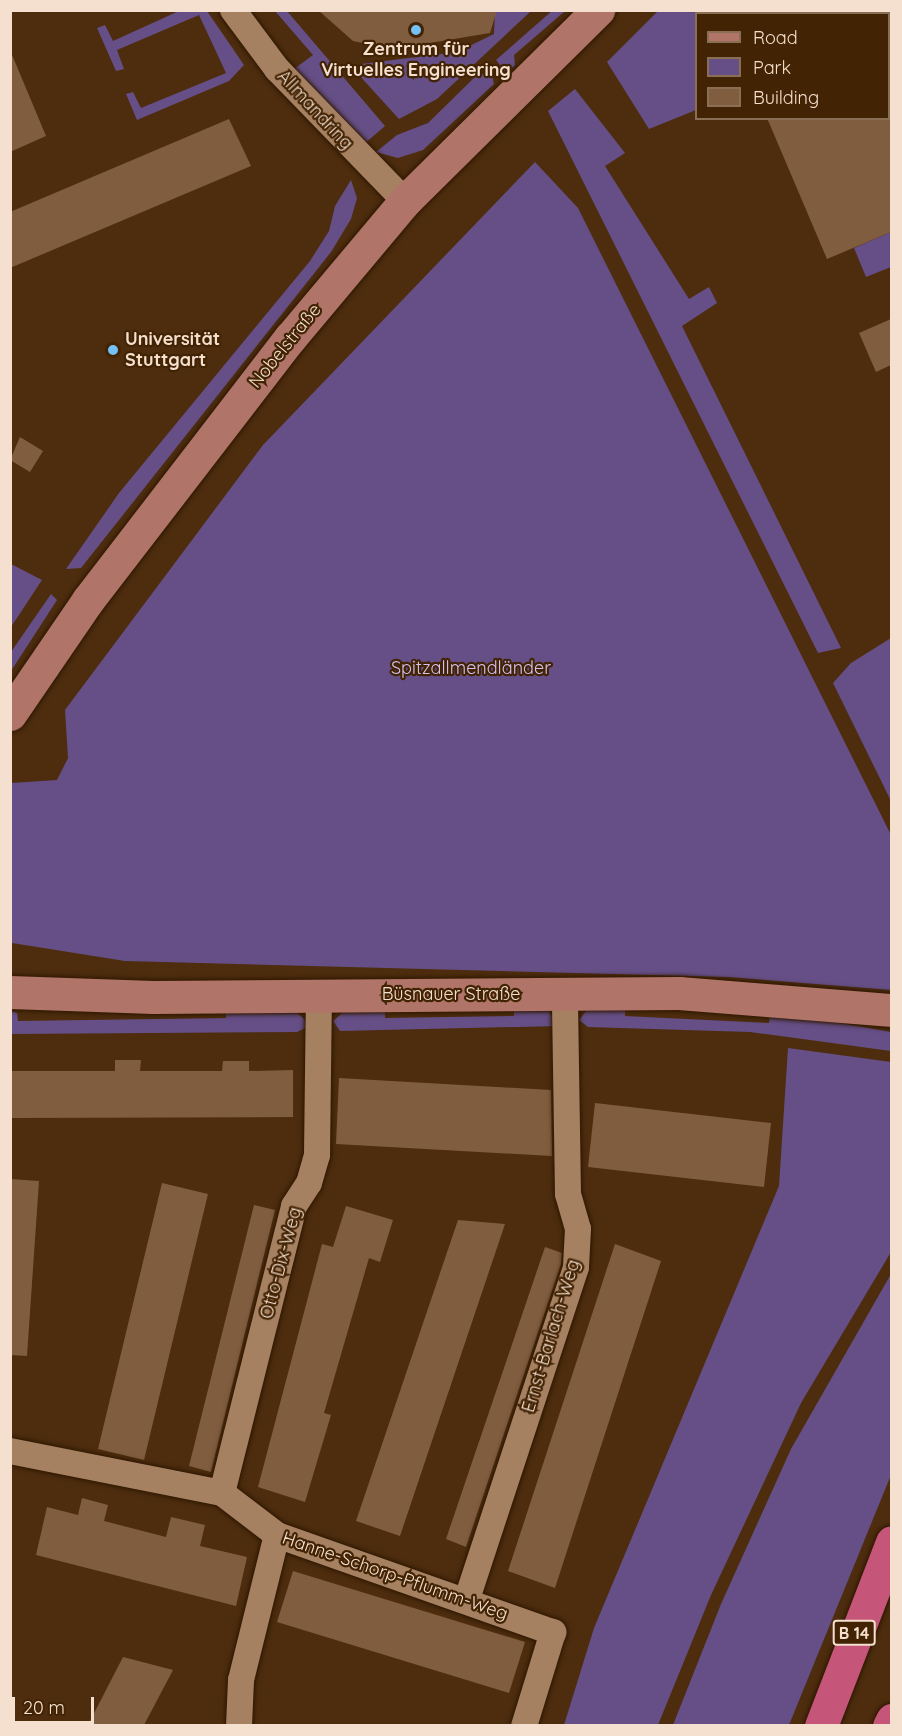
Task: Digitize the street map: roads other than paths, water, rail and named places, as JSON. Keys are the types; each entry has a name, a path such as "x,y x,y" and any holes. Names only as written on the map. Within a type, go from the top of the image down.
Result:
{"highway":[{"name":"B 14","path":"821,1725 891,1542"},
{"path":"889,1725 891,1720"}],"street":[{"name":"Allmandring","path":"233,10 277,69 405,201"},
{"name":"Nobelstraße","path":"10,714 87,600 282,347 405,201 598,10"},
{"name":"Büsnauer Straße","path":"10,992 153,997 679,993 891,1010"},
{"name":"Ernst-Barlach-Weg","path":"467,1599 576,1267 578,1229 568,1194 565,993"},
{"name":"Otto-Dix-Weg","path":"222,1494 294,1206 309,1183 316,1155 319,994"},
{"name":"Hanne-Schorp-Pflumm-Weg","path":"10,1451 222,1494 277,1535 467,1599 553,1632 524,1725"},
{"path":"239,1725 241,1680 277,1535"}],"place":[{"name":"Zentrum für Virtuelles Engineering","path":"416,30"},
{"name":"Universität Stuttgart","path":"113,350"}],"park label":[{"name":"Spitzallmendländer","path":"471,668"}]}
